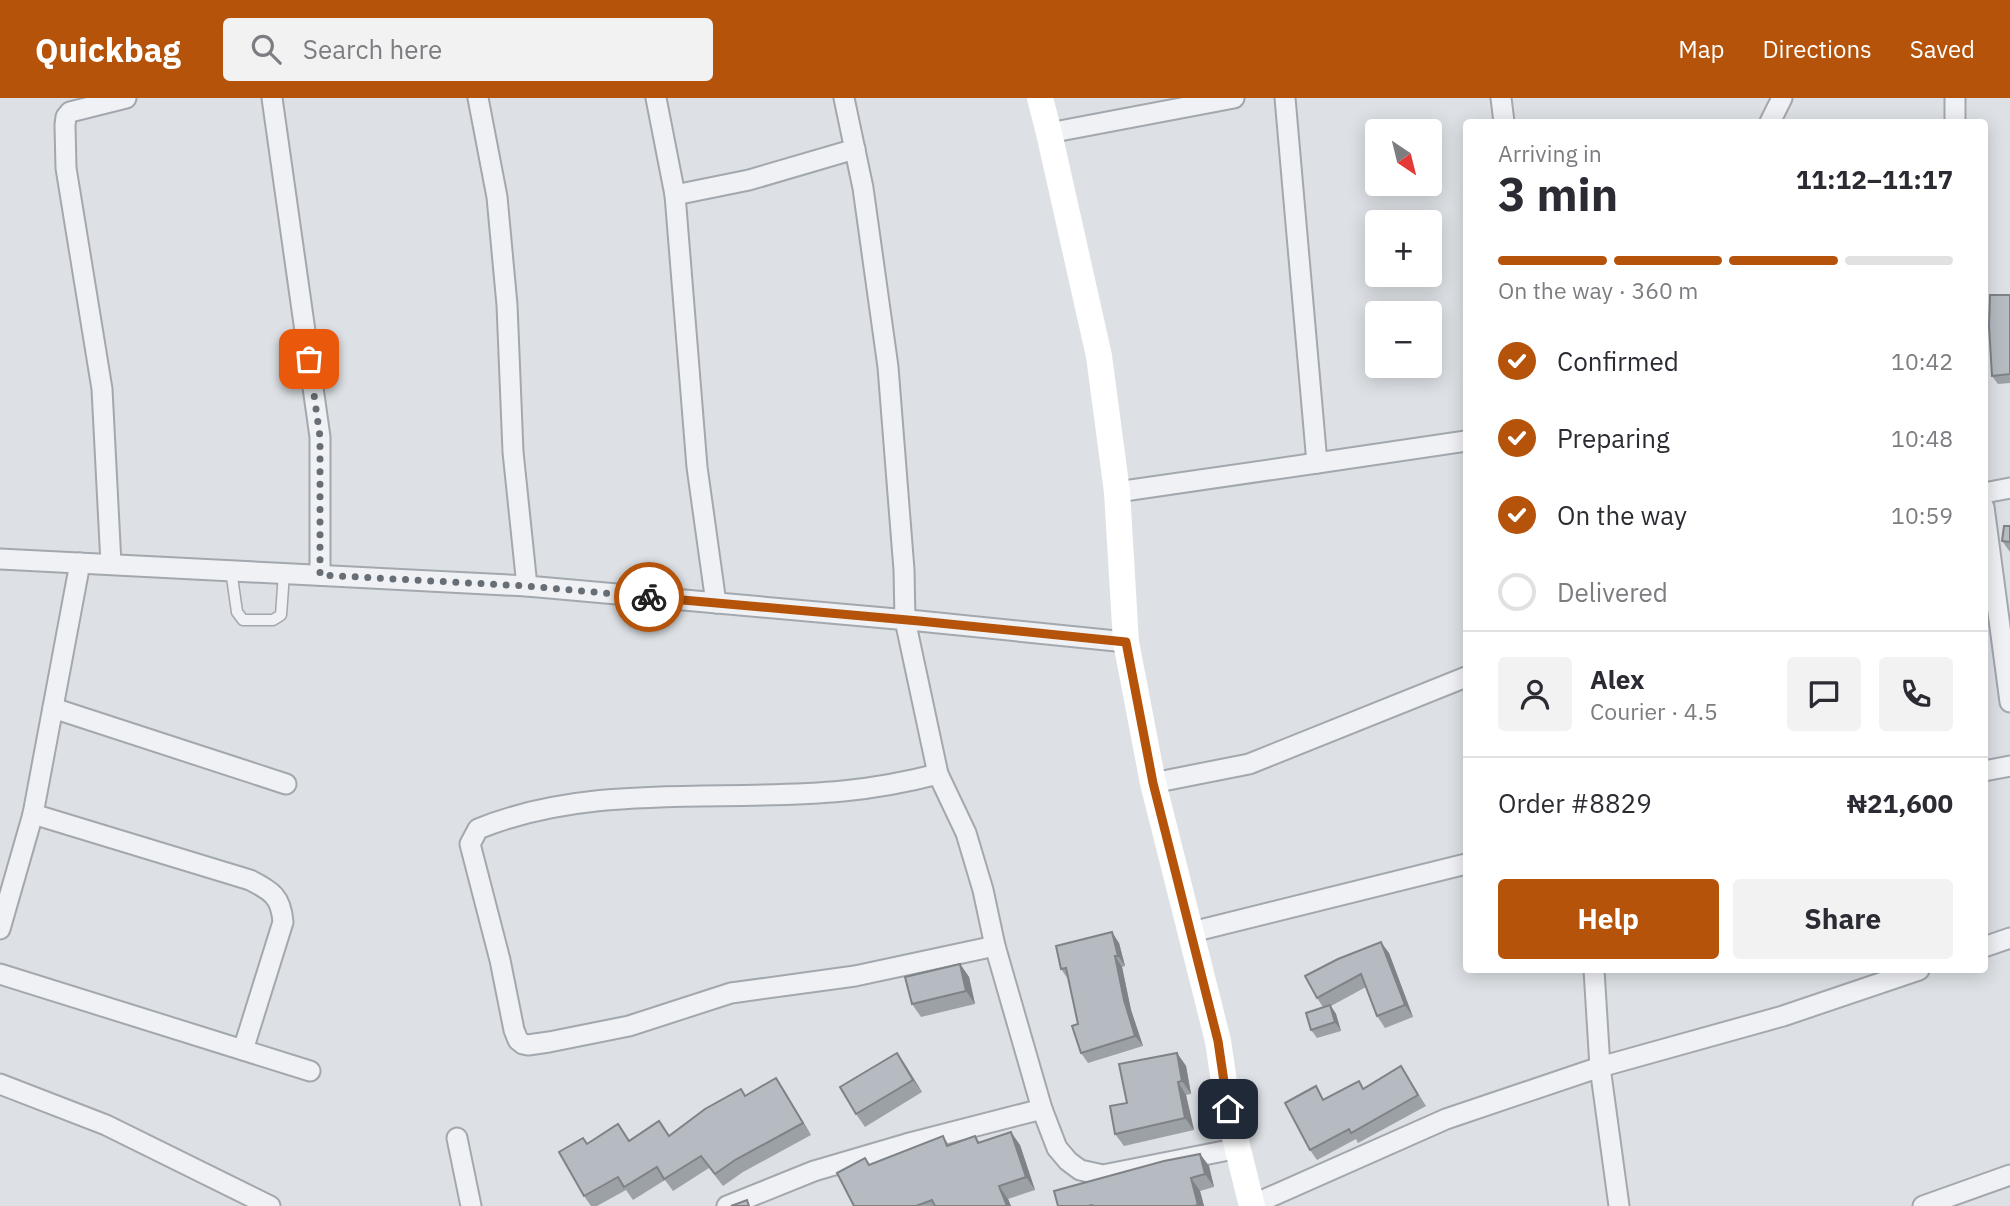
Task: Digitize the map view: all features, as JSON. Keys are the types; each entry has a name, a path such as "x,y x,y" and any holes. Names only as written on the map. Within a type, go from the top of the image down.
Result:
{"street":[{"path":"111,564 102,389 66,168 65,125 66,117 71,112 126,98"},
{"path":"272,98 320,437 320,575"},
{"path":"478,98 497,197 507,305 513,452 527,586"},
{"path":"656,98 675,195 697,467 716,603"},
{"path":"844,98 863,188 888,367 904,570 905,620 938,774 966,833 983,890 995,947 1042,1109 1057,1149 1080,1170 1103,1175 1239,1148"},
{"path":"1040,98 1099,356 1118,492 1126,642 1153,783 1218,1041 1228,1109 1252,1205 1446,1119 1601,1067 1783,1016 1910,973"},
{"path":"1049,133 1234,98"},
{"path":"1285,98 1317,463"},
{"path":"1501,98 1504,119"},
{"path":"1772,119 1782,98"},
{"path":"1955,98 1955,119"},
{"path":"675,195 749,180 855,149"},
{"path":"1118,492 1463,440"},
{"path":"1988,492 2010,488"},
{"path":"1988,537 2010,702"},
{"path":"0,559 527,586 1126,642"},
{"path":"0,929 3,901 33,814 80,563"},
{"path":"1153,783 1249,764 1463,678"},
{"path":"53,708 286,783"},
{"path":"1988,770 2010,766"},
{"path":"938,774 844,791 667,796 559,805 510,815 478,829 470,844 500,960 514,1030 523,1044 549,1042 629,1026 731,993 855,976 995,947"},
{"path":"33,814 250,880 274,895 282,906 283,922 243,1050"},
{"path":"1192,932 1463,865"},
{"path":"1988,946 2010,938"},
{"path":"1594,973 1601,1067 1619,1206"},
{"path":"0,974 310,1071"},
{"path":"0,1084 106,1125 270,1206"},
{"path":"727,1206 814,1171 906,1143 1042,1109"},
{"path":"457,1138 471,1206"},
{"path":"1923,1206 2010,1175"}],"lane":[{"path":"231,570 237,612 243,620 273,620 281,615 284,573"}],"building":[{"path":"1990,295 2010,295 2010,374 1992,376"},
{"path":"2004,526 2010,526 2010,542 2002,541"},
{"path":"1112,932 1124,1000 1135,1036 1081,1053 1072,1026 1078,1024 1066,968 1061,969 1056,946"},
{"path":"1381,942 1405,1005 1377,1016 1361,974 1317,998 1305,976"},
{"path":"960,964 966,991 912,1004 905,977"},
{"path":"1330,1005 1335,1022 1311,1030 1306,1013"},
{"path":"897,1053 913,1080 856,1114 840,1087"},
{"path":"1177,1053 1182,1081 1178,1082 1185,1118 1115,1134 1110,1106 1127,1103 1119,1064"},
{"path":"1401,1066 1418,1095 1351,1133 1349,1129 1310,1150 1285,1103 1316,1086 1323,1100 1359,1081 1363,1089"},
{"path":"776,1078 803,1123 715,1174 701,1156 664,1179 657,1167 624,1187 618,1177 584,1196 559,1152 583,1138 587,1144 618,1124 629,1141 659,1121 669,1136 705,1109 741,1089 745,1096"},
{"path":"1011,1132 1026,1177 999,1186 1007,1206 935,1206 932,1200 916,1206 854,1206 837,1173 865,1158 869,1165 943,1136 947,1146 975,1136 978,1143"},
{"path":"1200,1154 1205,1174 1191,1178 1198,1205 1058,1206 1054,1191"},
{"path":"747,1200 749,1206 731,1206"}],"way so far":[{"path":"309,359 320,437 320,575 527,586 649,597"}],"route":[{"path":"649,597 1126,642 1153,783 1218,1041 1228,1109"}]}
